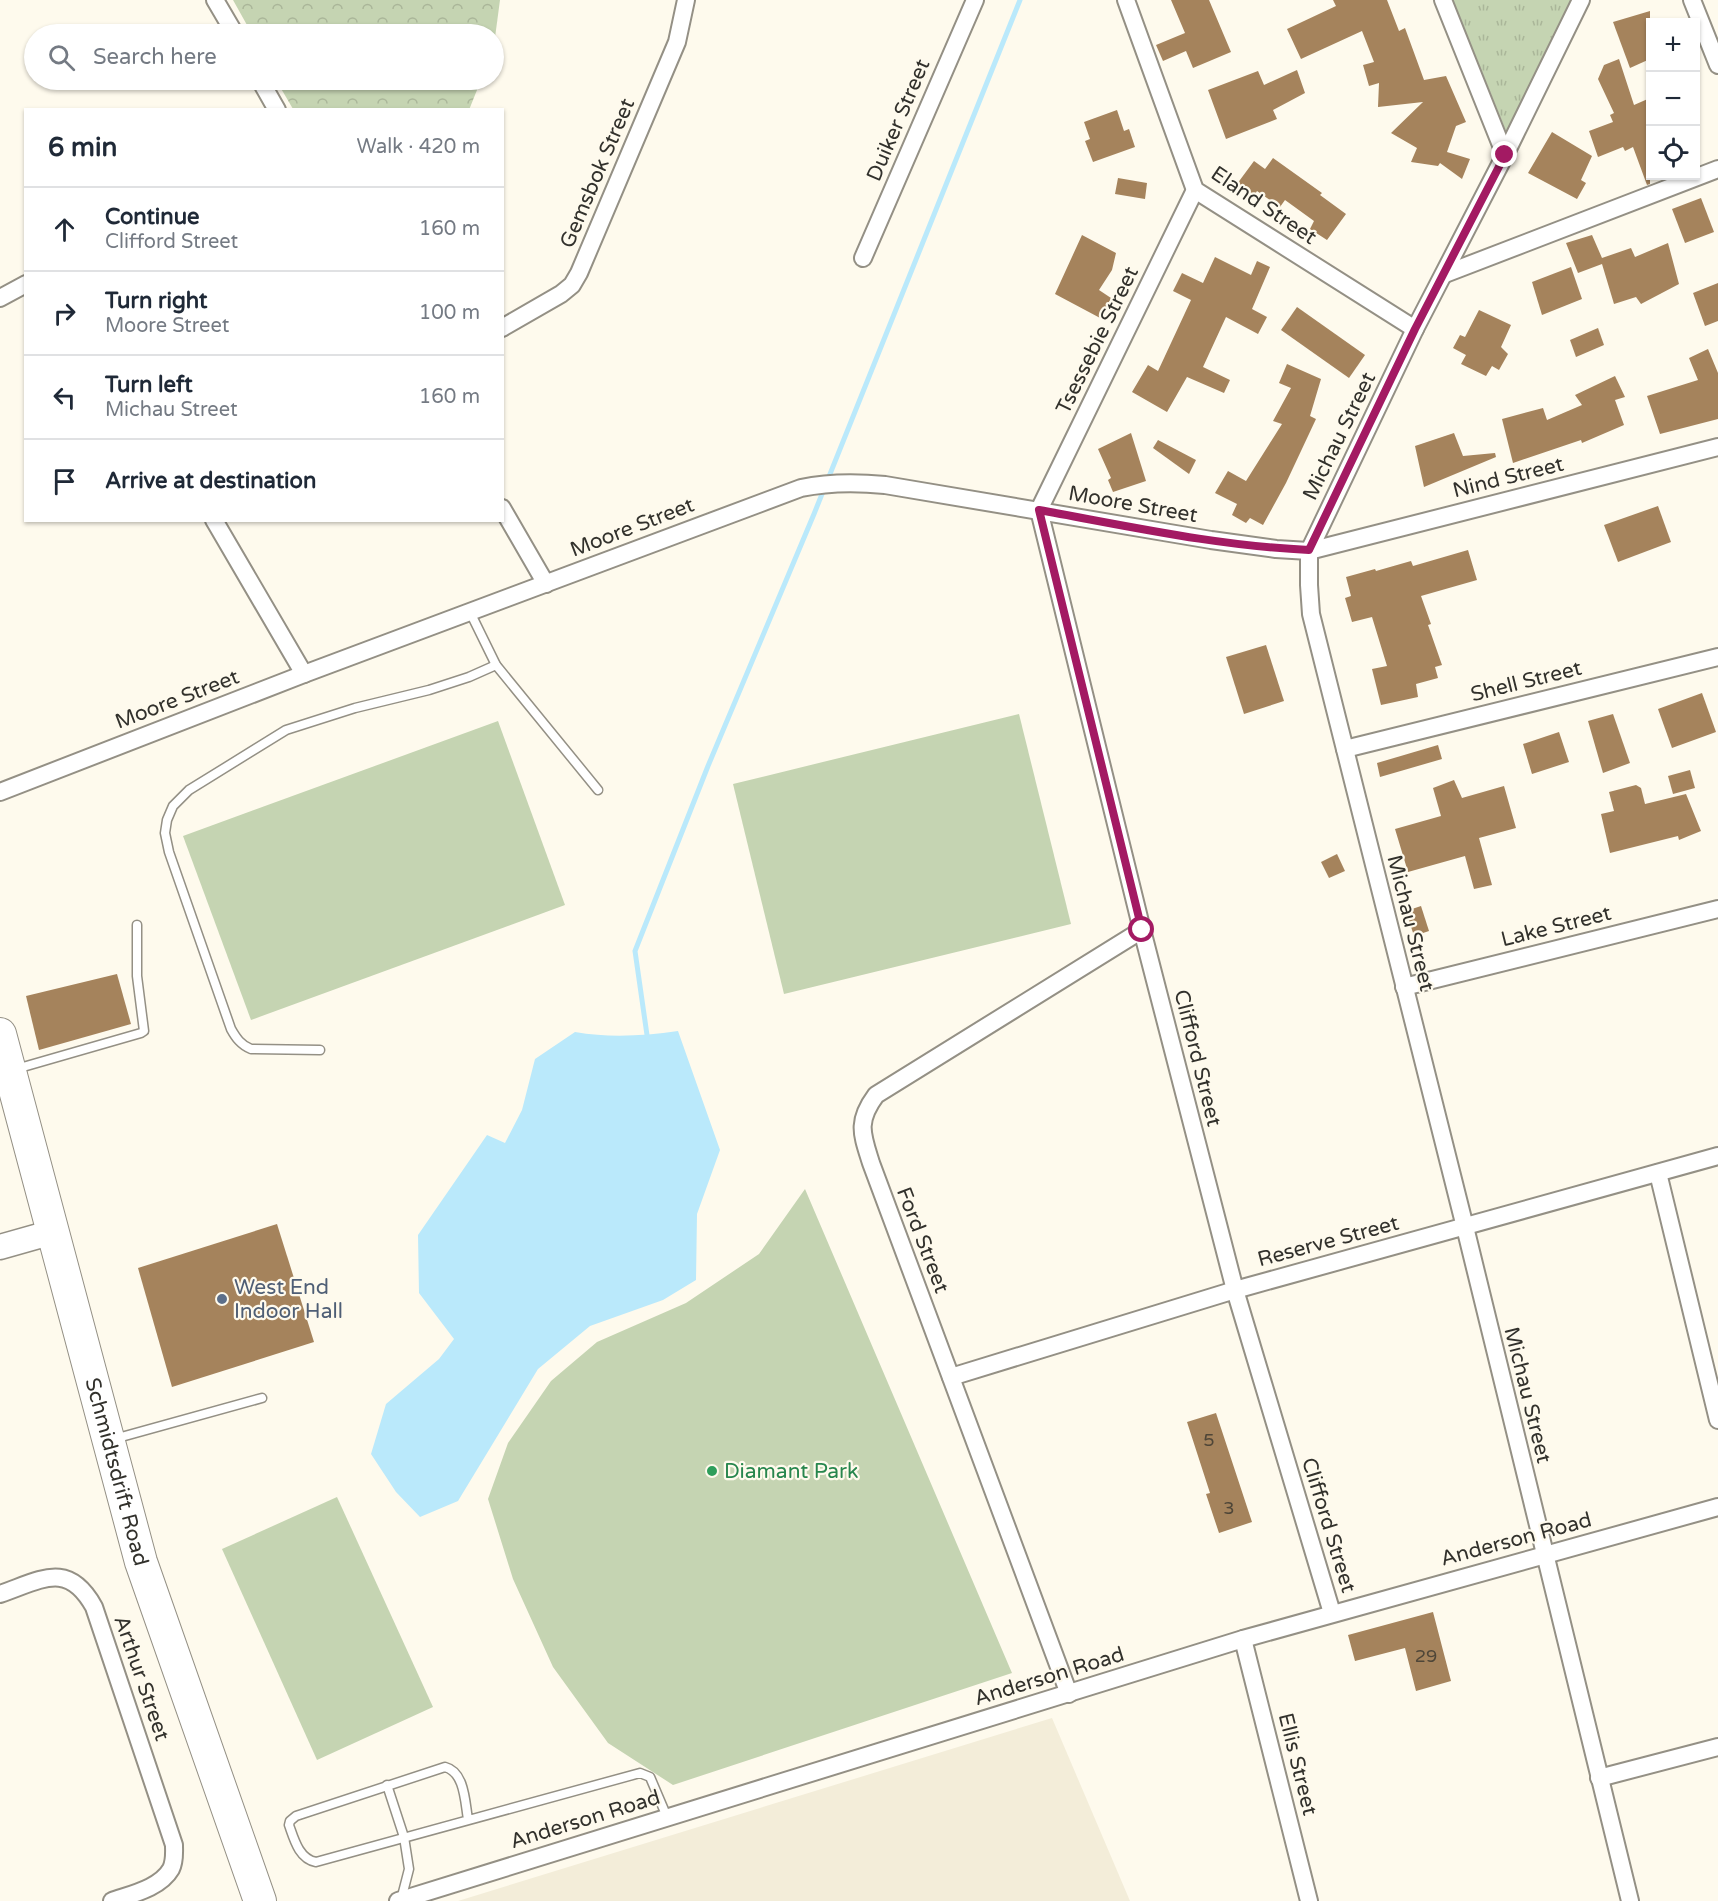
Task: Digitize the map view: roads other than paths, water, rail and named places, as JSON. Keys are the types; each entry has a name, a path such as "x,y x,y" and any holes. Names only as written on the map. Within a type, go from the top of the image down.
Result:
{"highway":[{"name":"Schmidtsdrift Road","path":"0,1034 141,1562 260,1901"}],"street":[{"path":"215,0 228,24"},
{"name":"Gemsbok Street","path":"504,327 561,294 572,285 579,273 677,42 686,0"},
{"name":"Duiker Street","path":"863,258 975,0"},
{"name":"Eland Street","path":"1126,0 1195,190 1415,329"},
{"path":"1443,0 1505,155"},
{"name":"Michau Street","path":"1581,0 1445,274 1415,329 1309,550 1311,614 1630,1901"},
{"path":"1692,0 1718,65"},
{"path":"266,90 276,108"},
{"path":"1445,274 1718,169"},
{"name":"Tsessebie Street","path":"1039,510 1195,190"},
{"path":"0,298 24,285"},
{"name":"Nind Street","path":"1309,550 1718,447"},
{"name":"Moore Street","path":"0,792 304,674 801,488 824,483 856,482 885,485 1211,540 1276,549 1309,550"},
{"name":"Clifford Street","path":"1039,510 1142,930 1234,1290 1332,1613"},
{"path":"504,511 546,584"},
{"path":"215,522 304,674"},
{"name":"Shell Street","path":"1345,749 1718,657"},
{"name":"Lake Street","path":"1404,987 1718,909"},
{"name":"Ford Street","path":"1069,1694 871,1163 861,1125 867,1107 876,1095 1142,930"},
{"name":"Reserve Street","path":"951,1377 1234,1290 1718,1156"},
{"path":"1658,1173 1718,1420"},
{"path":"0,1247 53,1232"},
{"name":"Anderson Road","path":"400,1900 1243,1639 1718,1507"},
{"name":"Arthur Street","path":"0,1594 40,1580 56,1577 68,1578 79,1584 88,1596 98,1618 174,1845 174,1860 171,1869 154,1885 112,1901"},
{"name":"Ellis Street","path":"1243,1639 1309,1901"},
{"path":"1599,1778 1718,1747"}],"lane":[{"path":"470,612 496,665 598,790"},
{"path":"320,1050 251,1049 244,1046 231,1029 168,852 165,833 167,820 173,807 189,790 286,730 355,708 429,690 496,665"},
{"path":"10,1071 141,1033 144,1030 137,976 137,925"},
{"path":"108,1441 262,1398"},
{"path":"468,1819 457,1774 451,1768 438,1768 296,1816 290,1821 291,1830 303,1857 316,1862 640,1773 650,1777 668,1817"},
{"path":"387,1785 404,1837 409,1869 400,1900"}],"water":[{"path":"678,1031 720,1150 697,1214 696,1280 663,1300 590,1326 538,1369 458,1501 420,1517 396,1492 371,1454 386,1404 439,1359 454,1339 419,1293 418,1235 487,1135 505,1143 522,1110 535,1059 575,1032 626,1036"}],"waterway":[{"path":"647,1035 635,951 708,766 814,514 1020,0"}],"place":[{"name":"West End Indoor Hall","path":"222,1299"},
{"name":"Diamant Park","path":"712,1471"}]}
